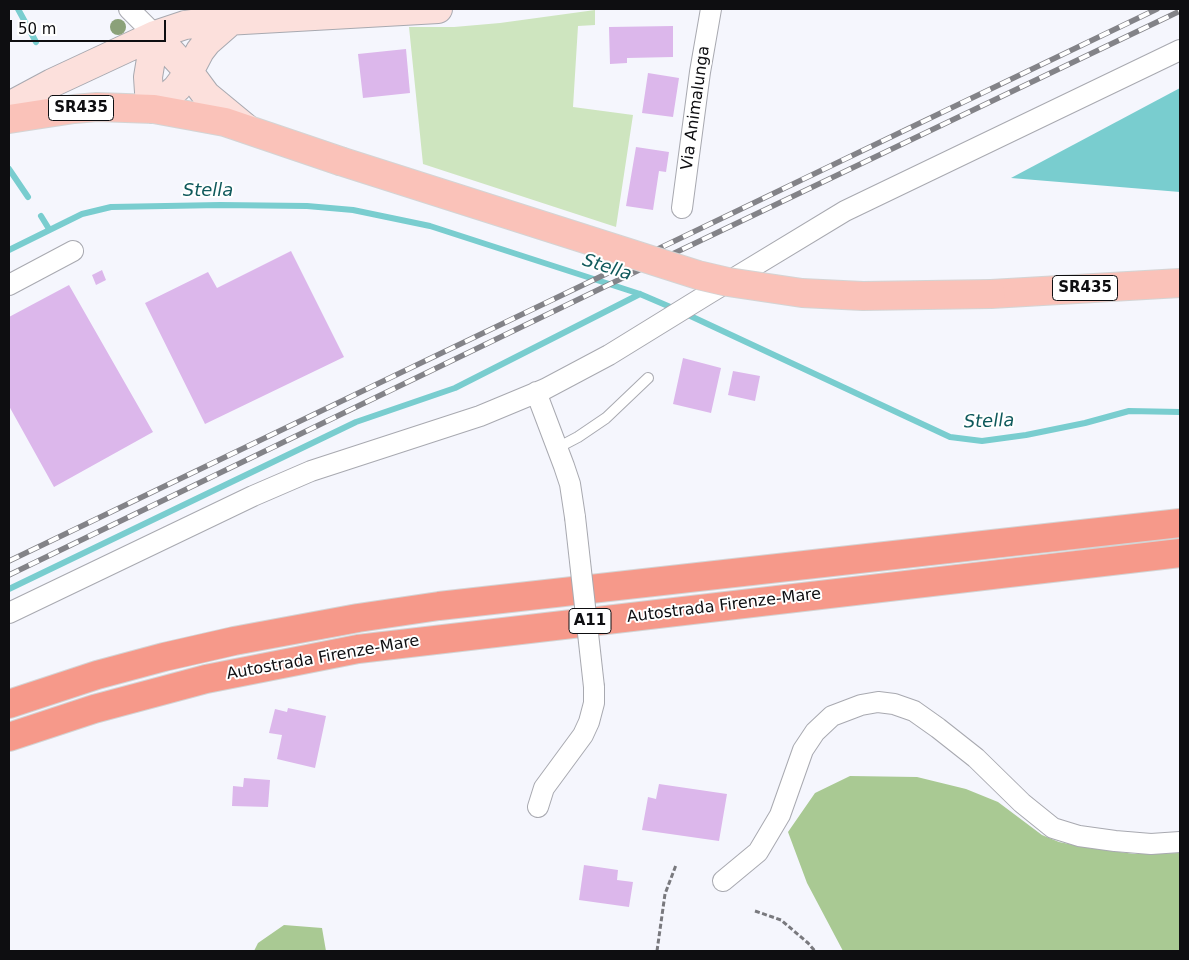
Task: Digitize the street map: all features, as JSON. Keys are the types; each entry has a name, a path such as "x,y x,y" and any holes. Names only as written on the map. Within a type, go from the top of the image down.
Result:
{"highway":[{"name":"Autostrada Firenze-Mare","path":"9,704 96,675 164,657 234,641 358,618 440,606 1180,523"},
{"name":"Autostrada Firenze-Mare","path":"9,736 94,709 206,679 358,649 1180,553"}],"main road":[{"name":"SR435","path":"9,119 74,109 96,108 154,109 225,122 698,275 728,282 802,293 863,296 991,294 1180,283"}],"street":[{"path":"128,9 189,72 206,95 246,128"},
{"path":"9,106 52,82 155,35 185,25 231,20 438,9"},
{"name":"Via Animalunga","path":"682,208 700,72 711,9"},
{"path":"155,35 148,77 149,92 154,109 177,88 207,42 231,20"},
{"path":"9,613 253,496 311,471 480,416 536,392 609,355 845,211 1180,50"},
{"path":"9,285 73,251"},
{"path":"536,392 559,447 570,484 594,687 594,703 589,722 582,735 544,788 538,807"},
{"path":"723,881 758,852 780,816 803,750 815,732 832,716 861,704 878,702 894,704 914,712 938,728 976,758 1022,803 1053,828 1079,836 1115,841 1152,844 1180,842"}],"lane":[{"path":"559,447 586,433 606,418 648,378"}],"path":[{"path":"657,951 665,894 676,865"},
{"path":"755,911 782,920 815,951"}],"green space":[{"path":"595,10 595,25 578,26 573,107 633,115 616,227 423,164 409,27 454,27 500,23"},
{"path":"850,776 917,777 966,789 998,802 1042,835 1059,842 1135,854 1180,853 1180,951 843,951 807,883 788,832 815,793"},
{"path":"284,925 322,928 326,951 254,951 258,943"}],"water":[{"path":"1180,88 1180,192 1011,178"}],"building":[{"path":"673,26 673,57 627,58 627,63 610,64 609,27"},
{"path":"406,49 410,93 363,98 358,54"},
{"path":"648,73 679,78 673,117 642,113"},
{"path":"636,147 669,152 666,172 659,171 653,210 626,206"},
{"path":"291,251 344,357 205,424 145,303 208,272 217,288"},
{"path":"102,270 106,280 96,285 92,275"},
{"path":"69,285 153,432 54,487 9,406 9,317"},
{"path":"683,358 721,368 711,413 673,404"},
{"path":"733,371 760,376 755,401 728,395"},
{"path":"288,708 326,716 315,768 277,759 282,735 269,733 275,709 287,712"},
{"path":"244,778 270,780 268,807 232,806 233,786 243,787"},
{"path":"659,784 727,794 719,841 642,830 648,797 656,799"},
{"path":"584,865 618,870 617,880 633,882 629,907 579,900"}],"waterway":[{"path":"18,9 36,42"},
{"path":"9,169 28,197"},
{"name":"Stella","path":"9,250 82,214 111,207 307,206 353,210 430,226 640,294 675,309"},
{"path":"41,216 49,229"},
{"path":"9,589 356,422 455,388 640,294"},
{"name":"Stella","path":"684,313 950,437 982,441 1026,435 1085,423 1129,411 1180,412"}],"railway":[{"path":"9,561 1157,9"},
{"path":"9,575 1180,11"}]}
